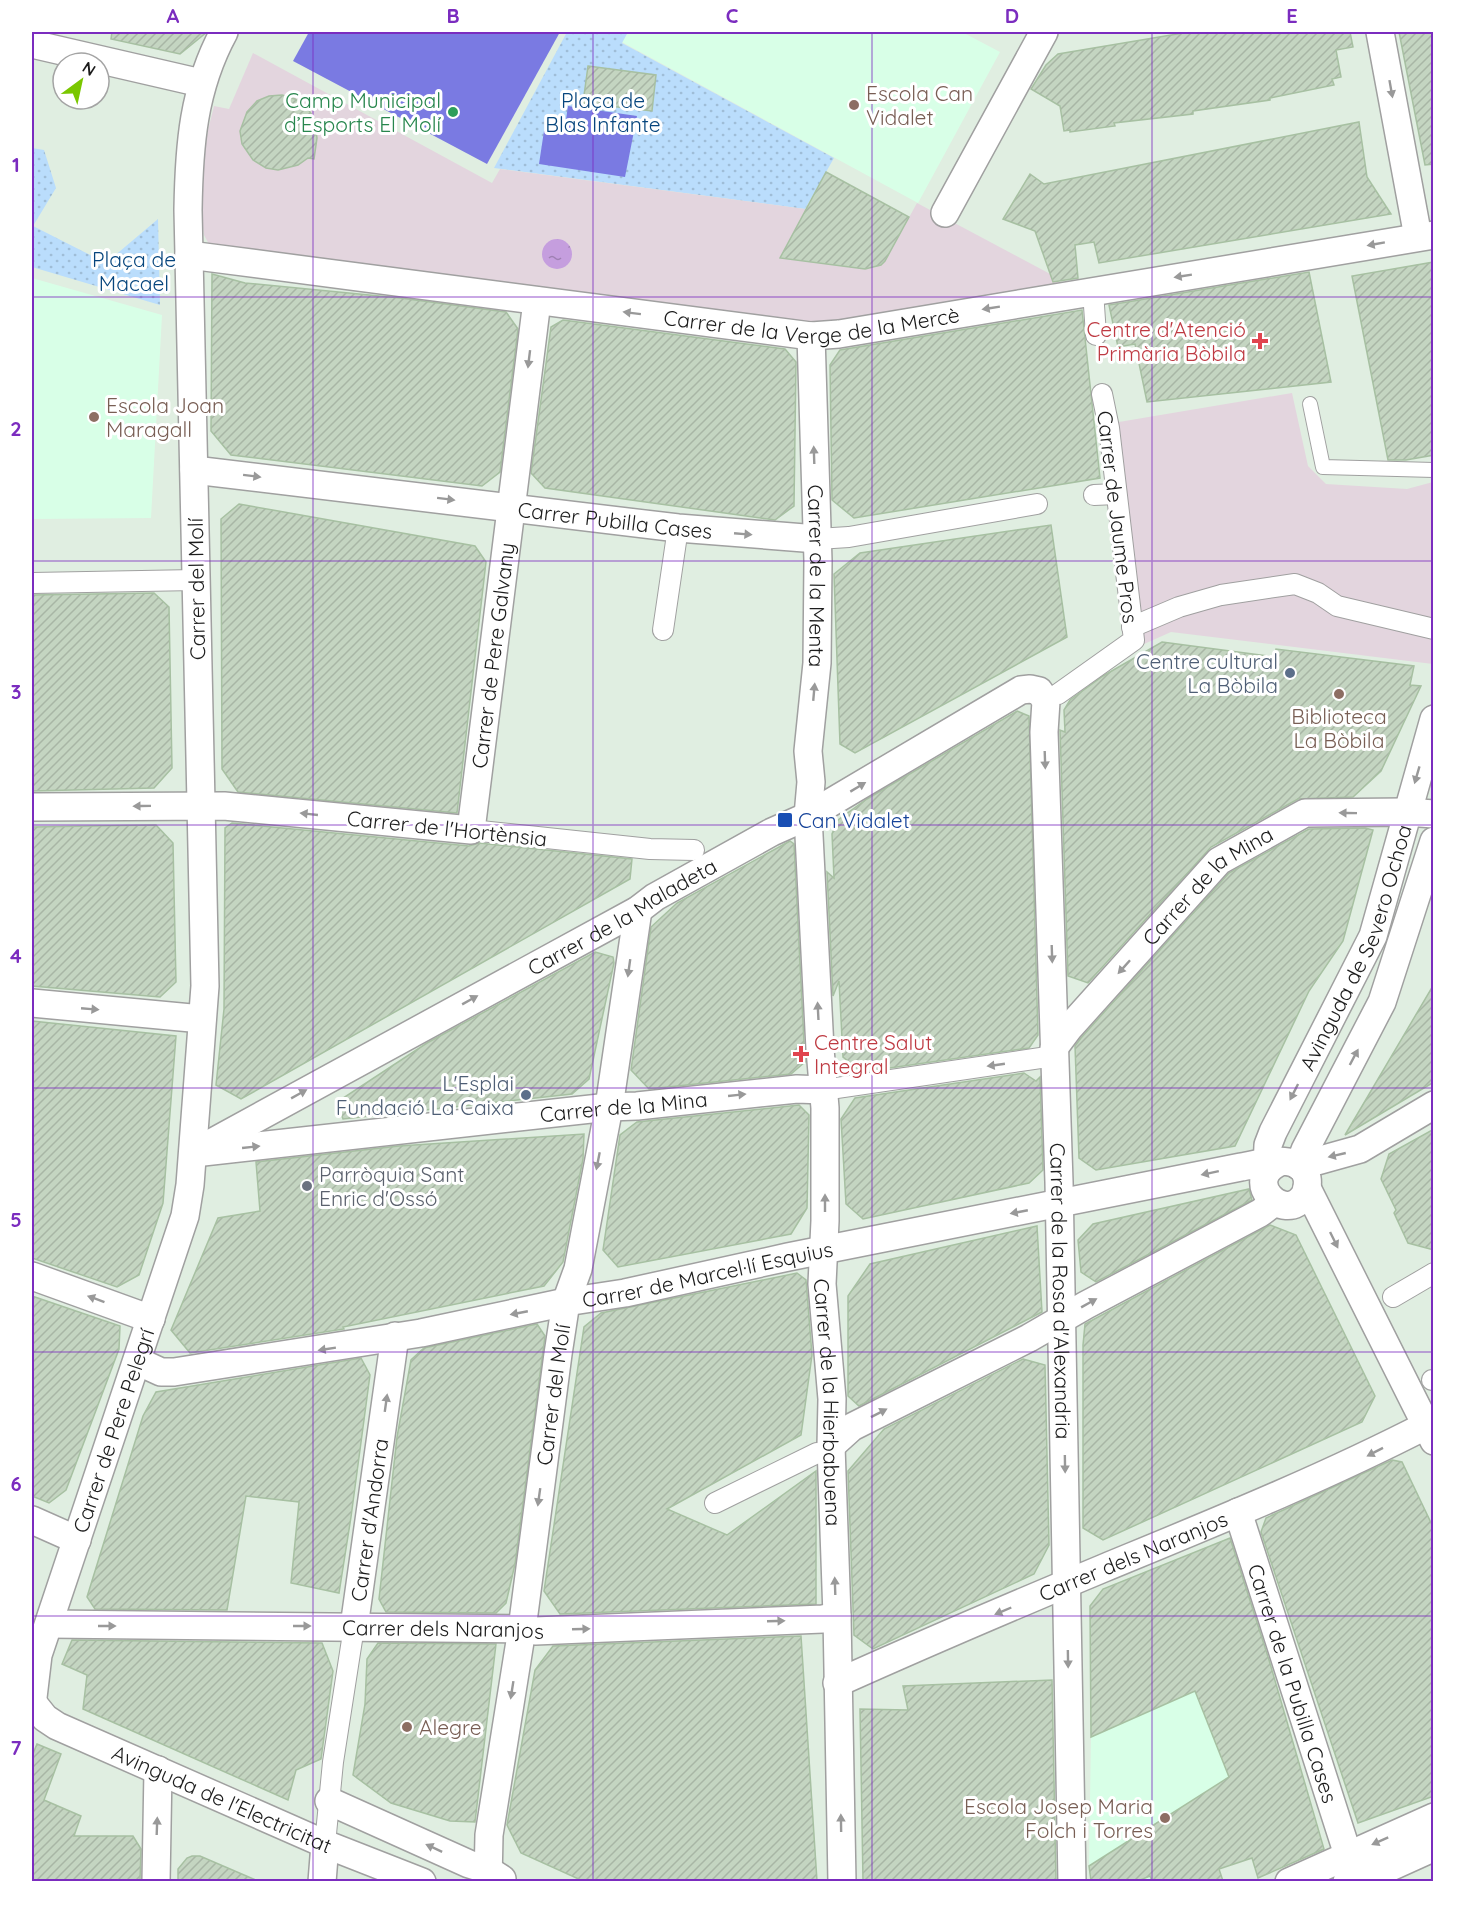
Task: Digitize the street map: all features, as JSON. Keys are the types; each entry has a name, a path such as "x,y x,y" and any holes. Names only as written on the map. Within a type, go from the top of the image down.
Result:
{"street":[{"name":"Carrer del Molí","path":"193,1153 205,986 189,255 189,161 201,83 213,52 224,32"},
{"path":"945,213 1044,32"},
{"path":"1380,32 1426,236"},
{"path":"32,44 201,83"},
{"name":"Carrer de la Verge de la Mercè","path":"189,255 811,336 839,334 1426,236"},
{"path":"1093,291 1096,335"},
{"name":"Carrer de Pere Galvany","path":"471,830 537,301"},
{"name":"Carrer de la Menta","path":"808,816 811,782 808,751 817,663 817,539 811,336"},
{"name":"Carrer de Jaume Pros","path":"1102,394 1109,428 1133,634"},
{"name":"Carrer Pubilla Cases","path":"194,470 678,528 817,539 849,537 1037,504"},
{"path":"1094,495 1116,494"},
{"path":"663,630 678,528"},
{"path":"32,583 196,579"},
{"path":"1052,697 1133,634 1179,607 1221,595 1294,584 1318,593 1337,606 1434,629"},
{"name":"Carrer de la Maladeta","path":"193,1153 638,910 656,897 746,846 808,816 1021,690 1039,691 1052,697"},
{"name":"Carrer de la Rosa d'Alexandria","path":"1052,697 1044,732 1060,1204 1071,1881"},
{"name":"Avinguda de Severo Ochoa","path":"1434,719 1373,936 1268,1145 1284,1170 1305,1150 1382,1002 1434,841"},
{"name":"Carrer de l'Hortènsia","path":"32,807 224,806 650,849 694,850"},
{"name":"Carrer de la Mina","path":"193,1153 609,1107 797,1089 823,1090 1054,1052 1069,1028 1219,861 1305,813 1434,814"},
{"name":"Carrer de la Hierbabuena","path":"808,816 825,1108 822,1284 832,1399 824,1449 837,1616 842,1881"},
{"name":"Carrer del Molí","path":"494,1878 489,1835 522,1629 566,1302 578,1269 609,1107 638,910"},
{"path":"32,1003 202,1019"},
{"path":"1284,1170 1304,1195 1292,1204 1279,1204 1272,1200 1264,1187 1264,1178 1284,1170 1360,1149 1434,1106"},
{"name":"Carrer de Pere Pelegrí","path":"32,1693 38,1655 185,1216 193,1153"},
{"name":"Carrer de Marcel·lí Esquius","path":"137,1362 161,1372 174,1372 353,1345 566,1302 625,1293 664,1283 1241,1167 1284,1170"},
{"path":"1284,1170 1430,1433"},
{"path":"715,1503 824,1449 852,1427 1029,1338 1260,1213 1268,1207 1272,1200"},
{"path":"1393,1297 1434,1273"},
{"path":"32,1276 151,1319"},
{"name":"Carrer d'Andorra","path":"322,1881 333,1762 395,1336"},
{"name":"Carrer dels Naranjos","path":"837,1683 1367,1456 1430,1433"},
{"name":"Carrer de la Pubilla Cases","path":"1238,1512 1349,1868"},
{"path":"32,1520 77,1540"},
{"name":"Carrer dels Naranjos","path":"49,1624 535,1630 811,1620 837,1616"},
{"name":"Avinguda de l'Electricitat","path":"32,1693 45,1718 57,1726 325,1844 422,1881"},
{"path":"156,1881 158,1770"},
{"name":"Avinguda de l'Electricitat","path":"329,1801 469,1864 494,1878"},
{"path":"1349,1868 1434,1817"},
{"path":"1289,1881 1349,1868 1434,1844"},
{"path":"1406,1881 1434,1869"}],"lane":[{"path":"1310,405 1323,467 1434,470"}],"shaded area":[{"name":"Escola Can Vidalet","path":"628,32 962,32 1000,52 918,203 622,42"},
{"path":"253,53 492,183 500,169 805,209 780,257 865,269 876,267 885,261 917,203 1054,276 1063,285 821,332 211,248 204,235 202,220 203,164 208,130 214,106 229,109"},
{"name":"Escola Joan Maragall","path":"32,278 162,315 151,518 32,519"},
{"path":"1292,393 1308,466 1326,484 1407,489 1433,482 1433,664 1171,632 1124,653 1101,425"},
{"name":"Escola Josep Maria Folch i Torres","path":"1195,1691 1229,1777 1252,1858 1219,1869 1223,1881 1091,1881 1089,1866 1091,1737"}],"green space":[{"name":"Camp Municipal d’Esports El Molí","path":"309,32 560,32 487,164 293,61"},
{"name":"Plaça de Blas Infante","path":"567,32 628,32 622,43 834,158 805,209 494,168"},
{"path":"568,106 637,116 625,177 539,164 544,131 564,133"},
{"name":"Plaça de Macael","path":"32,148 44,150 56,188 33,226 106,263 158,219 160,305 32,267"}],"water":[{"path":"557,239 568,243 572,254 568,265 557,269 546,265 542,254 546,243"}],"building":[{"path":"112,32 207,32 180,54 111,39"},
{"path":"1189,32 1350,32 1353,47 1336,50 1341,77 1332,79 1334,85 1270,98 1270,100 1193,111 1193,114 1114,123 1115,126 1070,132 1070,130 1064,131 1060,106 1031,89 1046,65 1058,54"},
{"path":"1399,32 1434,32 1434,164 1425,165"},
{"path":"588,66 656,75 652,111 583,103"},
{"path":"282,95 306,106 314,118 317,138 314,159 308,158 298,165 278,170 266,168 253,160 242,144 240,131 247,112 257,101 269,96"},
{"path":"1359,122 1367,177 1391,214 1099,263 1094,242 1075,245 1078,278 1053,282 1035,231 1003,219 1030,174 1044,184"},
{"path":"826,172 909,217 881,265 865,269 780,258"},
{"path":"1434,262 1434,455 1406,460 1388,460 1352,276"},
{"name":"Centre d'Atenció Primària Bòbila","path":"1309,272 1331,382 1147,402 1135,344 1118,347 1109,305"},
{"path":"212,274 245,283 400,298 506,312 518,329 500,472 482,486 231,455 211,431"},
{"path":"1082,310 1100,478 854,518 832,500 830,365 840,350"},
{"path":"563,320 785,349 796,362 794,506 775,520 545,488 531,473 551,327"},
{"path":"239,504 475,546 486,562 457,813 238,792 222,769 221,519"},
{"path":"1051,525 1067,637 855,753 840,744 834,574 860,553"},
{"path":"154,593 169,607 172,768 154,788 32,791 32,595"},
{"path":"1162,642 1275,657 1276,649 1414,666 1410,685 1421,686 1381,771 1353,797 1298,799 1211,847 1088,983 1068,976 1060,730 1065,732 1064,710 1070,700 1103,676"},
{"path":"1017,711 1029,716 1038,1035 1029,1048 862,1072 843,1057 839,981 833,996 827,872 834,878 832,834 838,820 867,799"},
{"path":"232,823 469,846 479,843 632,859 630,879 241,1099 216,1085 224,1009 225,828"},
{"path":"156,825 173,843 176,982 160,997 32,986 32,827"},
{"path":"1365,828 1373,830 1343,941 1309,991 1235,1146 1096,1170 1079,1158 1075,1046 1081,1038 1229,873 1309,829"},
{"path":"790,841 794,844 805,1062 791,1074 649,1089 631,1070 651,927 677,903"},
{"path":"595,952 613,957 614,963 589,1079 572,1094 343,1119 337,1102 427,1043"},
{"path":"1434,984 1434,1082 1345,1135"},
{"path":"32,1021 176,1036 163,1203 139,1275 117,1287 32,1258"},
{"path":"1024,1073 1036,1081 1040,1077 1043,1170 1029,1183 863,1219 846,1204 841,1119 855,1098"},
{"path":"799,1105 809,1115 807,1208 791,1234 618,1267 603,1250 620,1135 637,1122"},
{"path":"1434,1129 1434,1250 1408,1243 1381,1179 1389,1154"},
{"path":"584,1134 583,1159 563,1262 544,1286 343,1327 344,1329 190,1353 171,1330 218,1218 260,1211 256,1162 399,1146"},
{"path":"1249,1189 1252,1200 1096,1282 1081,1272 1078,1240 1093,1224"},
{"path":"1270,1225 1296,1235 1375,1396 1362,1422 1103,1540 1083,1528 1085,1324"},
{"path":"1037,1226 1042,1312 859,1406 848,1396 848,1296 870,1264"},
{"path":"797,1273 806,1280 812,1355 801,1435 667,1509 727,1535 816,1471 816,1604 560,1614 544,1591 584,1327 601,1313"},
{"path":"32,1296 120,1326 119,1349 66,1490 49,1503 32,1496"},
{"path":"537,1324 545,1336 515,1564 506,1603 496,1613 386,1612 379,1599 397,1437 411,1360 424,1348"},
{"path":"361,1358 370,1375 339,1593 291,1583 299,1502 246,1496 227,1610 95,1609 87,1597 143,1416 156,1392"},
{"path":"1023,1359 1045,1365 1049,1545 1034,1574 873,1649 854,1635 848,1471 884,1429"},
{"path":"1392,1460 1402,1462 1434,1529 1434,1796 1358,1823 1261,1532 1266,1518"},
{"path":"1230,1538 1269,1660 1324,1849 1258,1878 1252,1858 1219,1869 1223,1881 1152,1881 1150,1876 1138,1881 1091,1881 1089,1866 1229,1777 1195,1691 1091,1737 1090,1606 1103,1589"},
{"path":"801,1636 817,1881 583,1881 521,1853 507,1825 535,1670 553,1646"},
{"path":"72,1640 322,1643 333,1671 321,1759 296,1770 288,1800 83,1709 87,1675 62,1664"},
{"path":"378,1643 496,1644 475,1822 450,1821 391,1803 353,1775 365,1704 367,1659"},
{"path":"1052,1680 1056,1881 863,1881 860,1709 908,1710 903,1686"},
{"path":"37,1744 61,1754 44,1800 81,1816 74,1836 133,1836 141,1849 140,1881 32,1881 32,1756"},
{"path":"200,1856 258,1881 178,1881 178,1869 187,1858"}],"place":[{"name":"Escola Can Vidalet","path":"854,105"},
{"name":"Camp Municipal d’Esports El Molí","path":"453,112"},
{"name":"Centre d'Atenció Primària Bòbila","path":"1260,341"},
{"name":"Escola Joan Maragall","path":"94,417"},
{"name":"Centre cultural La Bòbila","path":"1290,673"},
{"name":"Biblioteca La Bòbila","path":"1339,694"},
{"name":"Can Vidalet","path":"785,820"},
{"name":"Centre Salut Integral","path":"801,1054"},
{"name":"L'Esplai Fundació La Caixa","path":"526,1095"},
{"name":"Parròquia Sant Enric d'Ossó","path":"307,1186"},
{"name":"Alegre","path":"407,1727"},
{"name":"Escola Josep Maria Folch i Torres","path":"1165,1818"}]}
